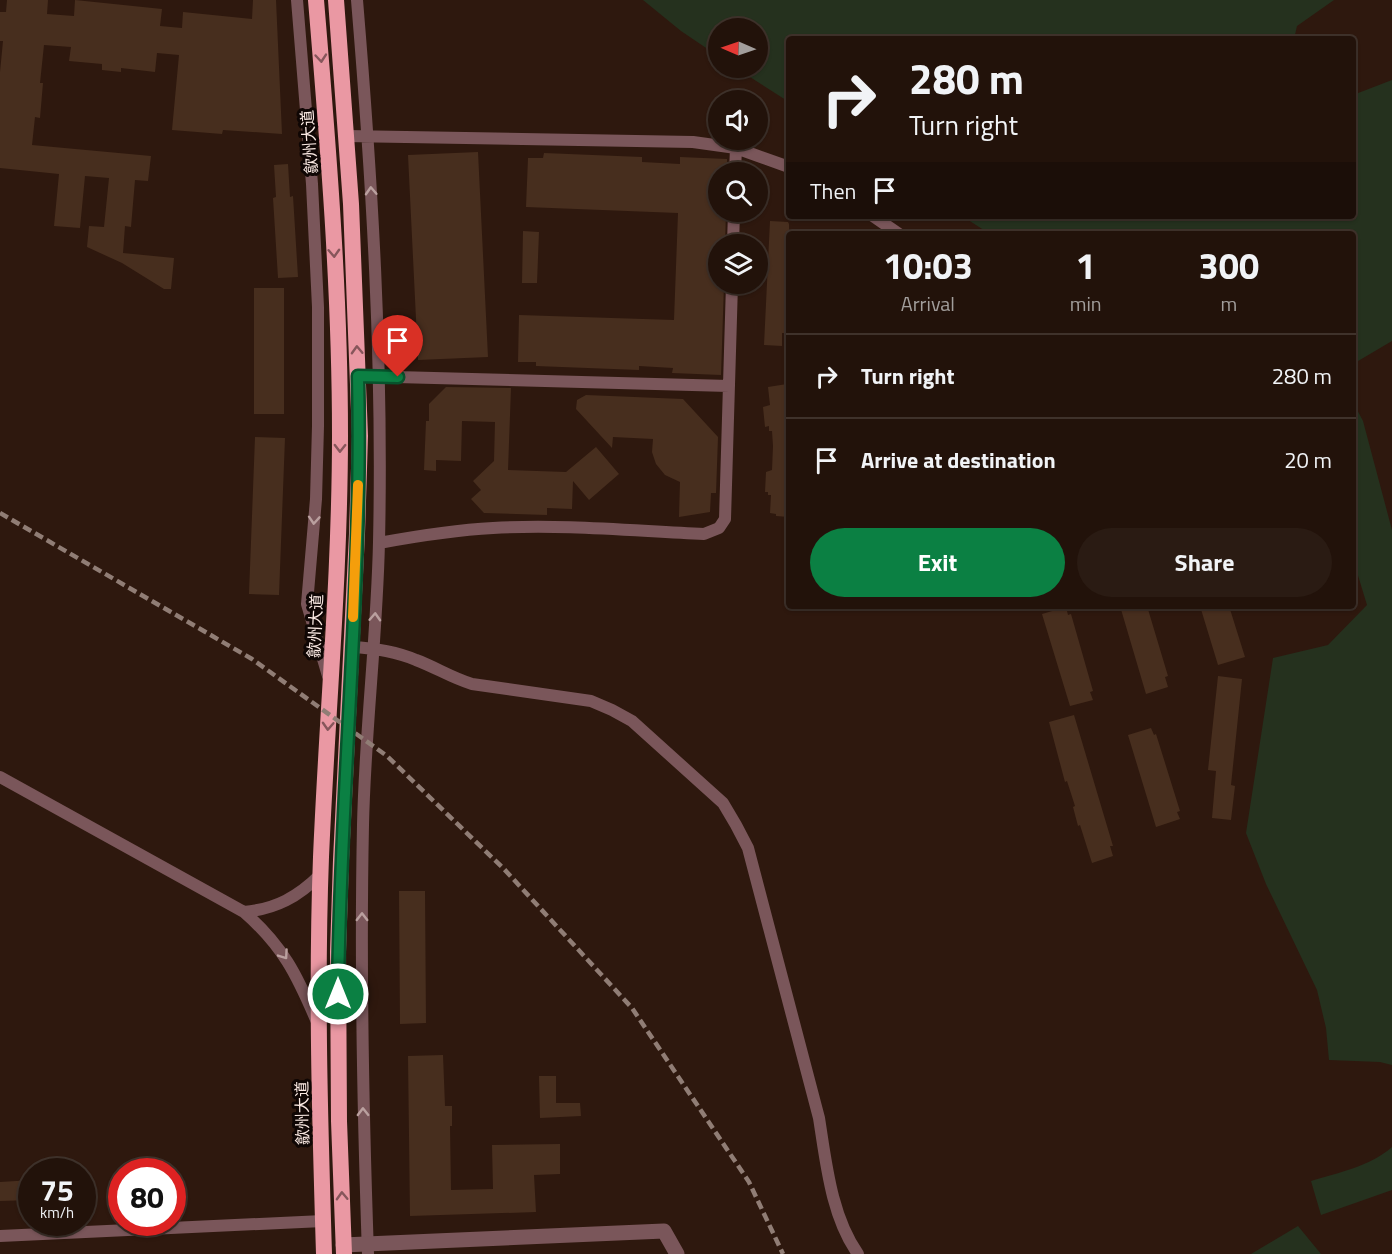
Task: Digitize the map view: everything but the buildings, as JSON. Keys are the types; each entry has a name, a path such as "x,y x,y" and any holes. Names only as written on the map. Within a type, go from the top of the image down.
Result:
{"highway":[{"name":"歙州大道","path":"316,0 331,205 340,427 338,533 321,874 318,1025 324,1254"},
{"path":"336,0 346,136 360,436 338,952 339,1121 343,1249"}],"street":[{"path":"297,0 312,184 318,308 316,488 308,604 330,682"},
{"path":"357,0 368,137 378,376 379,543 363,835 362,1037 367,1249"},
{"path":"346,136 708,144"},
{"path":"742,150 786,166"},
{"path":"877,219 895,231"},
{"path":"379,543 428,534 495,528 709,533 719,528 725,519 732,294"},
{"path":"358,376 729,386"},
{"path":"351,647 373,649 415,659 442,674 472,684 591,701 602,705 632,721 723,803 747,848 819,1118 826,1163 837,1208 858,1254"},
{"path":"0,777 244,912 270,936 291,965 318,1025"},
{"path":"244,912 265,910 279,904 303,890 321,874"},
{"path":"0,1236 323,1221"},
{"path":"343,1249 664,1232 677,1254"}],"green space":[{"path":"643,0 1334,0 1297,26 1295,36 786,36 786,100 752,78 768,78 768,18 708,18 708,49"},
{"path":"1392,80 1392,341 1356,362 1356,231 985,231 967,219 1356,219 1356,94"},
{"path":"1356,408 1363,421 1392,530 1392,1065 1380,1062 1329,1060 1326,1028 1317,990 1266,884 1246,833 1273,658 1328,645 1367,605 1356,569"},
{"path":"1392,1147 1392,1190 1321,1215 1311,1181 1364,1164 1384,1154"},
{"path":"1298,1226 1321,1254 1251,1254"}],"railway":[{"path":"0,513 252,659 387,756 504,869 632,1008 749,1182 783,1254"}],"slow traffic":[{"path":"353,617 358,485"}],"route":[{"path":"338,994 341,860 357,534 360,436 358,376 398,377"}]}
